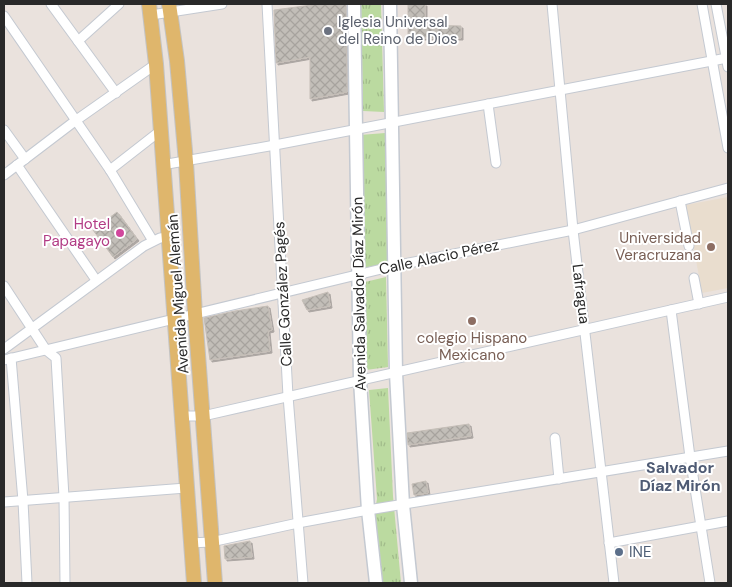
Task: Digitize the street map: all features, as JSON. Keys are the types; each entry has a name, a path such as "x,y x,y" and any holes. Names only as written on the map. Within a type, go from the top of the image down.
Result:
{"main road":[{"name":"Avenida Salvador Díaz Mirón","path":"354,4 360,380 368,510 376,583"},
{"path":"390,4 396,373 403,505 411,583"},
{"name":"Avenida Miguel Alemán","path":"170,8 186,162 215,583"},
{"name":"Avenida Miguel Alemán","path":"150,10 156,64 180,416 194,583"}],"street":[{"path":"51,4 116,92"},
{"path":"78,41 119,4"},
{"path":"150,10 222,4"},
{"name":"Calle González Pagés","path":"267,4 288,396 303,583"},
{"name":"Lafragua","path":"552,4 573,230 614,583"},
{"path":"702,4 728,148"},
{"path":"162,164 186,162 713,60 727,63 716,4"},
{"path":"4,16 110,170 153,241"},
{"path":"4,175 75,121 156,64"},
{"path":"488,104 496,163"},
{"path":"4,130 25,159"},
{"path":"110,170 160,132"},
{"path":"17,166 96,280"},
{"name":"Calle Alacio Pérez","path":"7,359 283,294 358,274 573,230 728,188"},
{"path":"680,201 689,246"},
{"path":"4,349 96,280 153,241 168,237"},
{"path":"694,278 699,304"},
{"path":"4,286 46,350 56,358 64,497 66,583"},
{"path":"180,416 203,416 728,298"},
{"path":"671,310 690,457 710,583"},
{"path":"7,359 23,501 27,583"},
{"path":"555,438 559,479"},
{"path":"190,543 211,542 368,510 728,451"},
{"path":"4,502 186,488"},
{"path":"609,543 728,521"}],"shaded area":[{"name":"Universidad Veracruzana","path":"728,197 728,288 702,293 686,205"}],"green space":[{"path":"361,4 381,4 384,112 363,111"},
{"path":"385,133 388,263 364,268 360,135"},
{"path":"386,277 388,367 366,370 365,282"},
{"path":"388,388 393,496 401,583 382,583 374,516 377,499 369,390"}],"building":[{"name":"Iglesia Universal del Reino de Dios","path":"319,4 346,4 347,92 310,99 310,57 276,63 274,10"},
{"path":"408,4 425,4 425,25 461,26 461,38 408,38"},
{"path":"117,212 137,239 113,257 93,230"},
{"path":"328,292 330,306 307,310 302,300"},
{"path":"268,306 272,330 268,331 270,351 210,360 204,318"},
{"path":"469,424 471,436 408,445 407,433"},
{"path":"426,481 428,493 414,495 412,484"},
{"path":"250,541 252,557 225,559 224,546"}],"place":[{"name":"Iglesia Universal del Reino de Dios","path":"328,31"},
{"name":"Hotel Papagayo","path":"120,233"},
{"name":"Universidad Veracruzana","path":"711,247"},
{"name":"colegio Hispano Mexicano","path":"472,321"},
{"name":"INE","path":"619,552"}],"district":[{"name":"Salvador Díaz Mirón","path":"680,476"}]}
